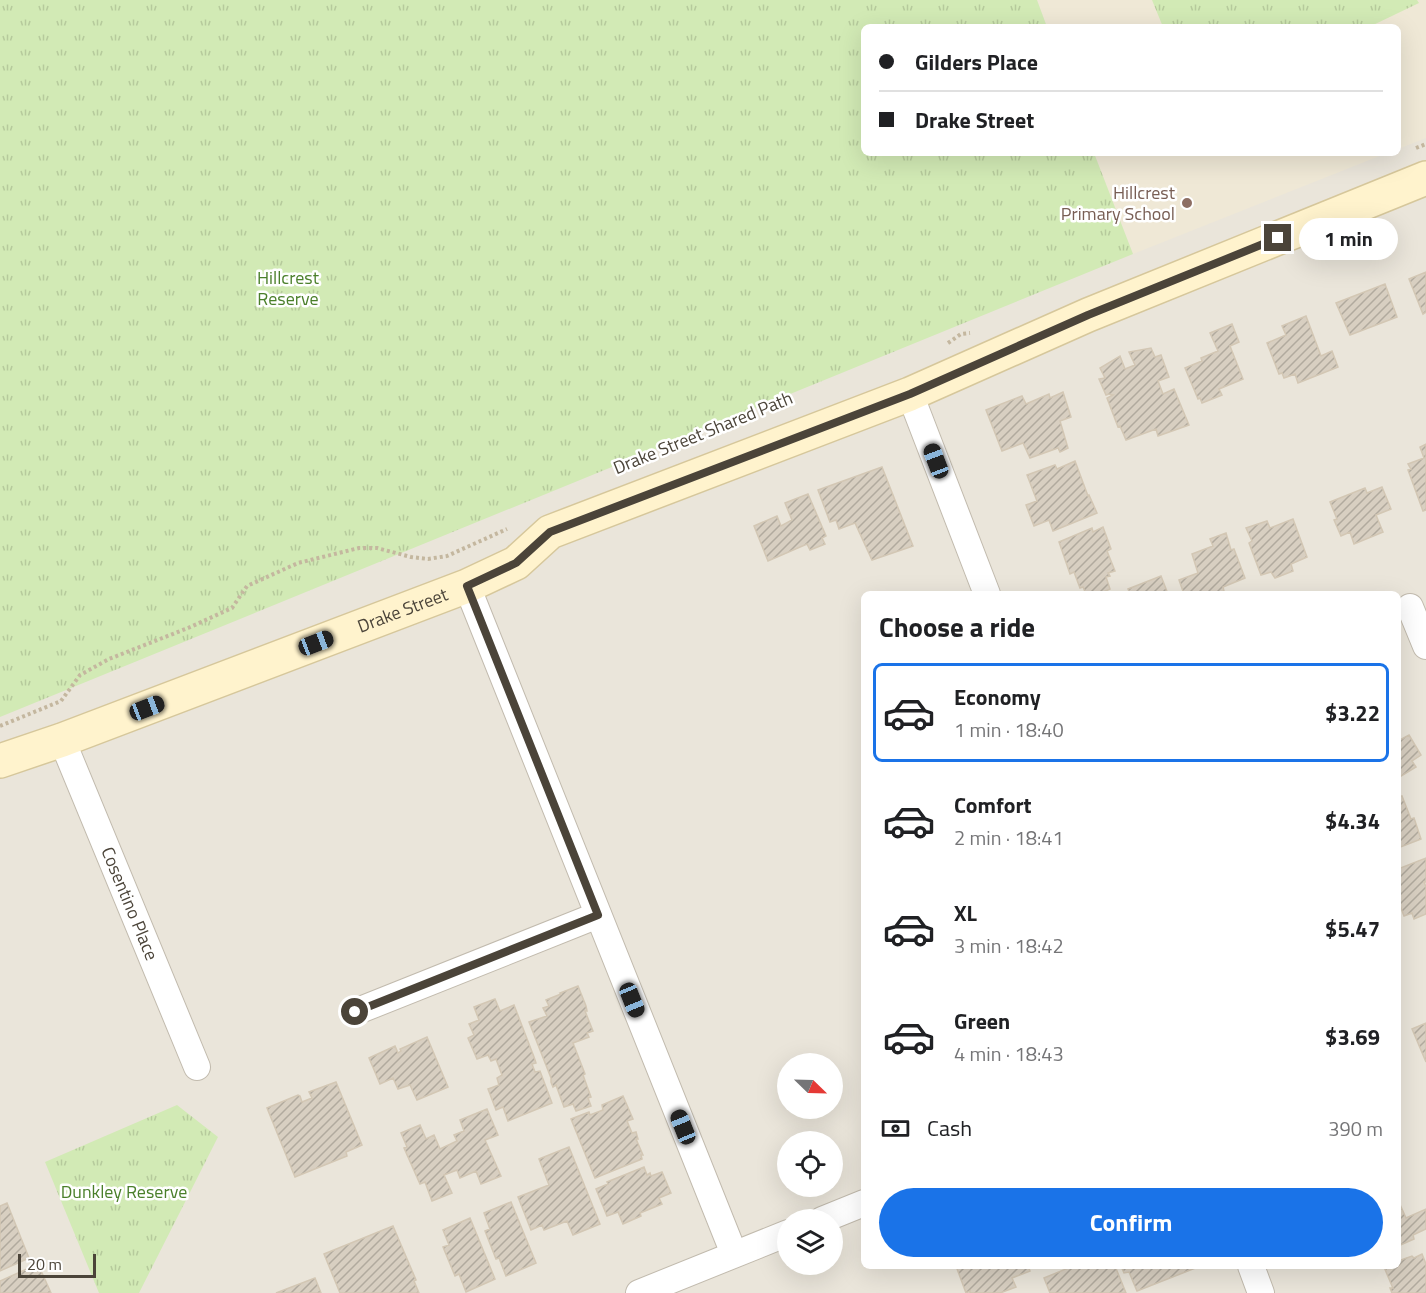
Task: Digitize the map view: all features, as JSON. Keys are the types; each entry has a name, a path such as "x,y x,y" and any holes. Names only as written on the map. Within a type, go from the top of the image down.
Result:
{"street":[{"name":"Drake Street","path":"0,761 62,740 467,586 516,563 550,532 910,394 1088,315 1426,178"},
{"path":"910,394 986,591"},
{"path":"467,586 734,1254"},
{"path":"1411,606 1426,646"},
{"name":"Cosentino Place","path":"62,740 197,1067"},
{"path":"355,1012 598,915"},
{"path":"843,1212 861,1204"},
{"path":"639,1293 777,1237"},
{"path":"1252,1269 1262,1293"}],"path":[{"path":"1406,152 1426,144"},
{"path":"943,346 961,334 980,331"},
{"path":"0,726 61,700 80,675 109,659 232,608 246,586 298,563 359,548 377,548 428,559 447,556 516,525"}],"shaded area":[{"path":"0,0 1426,0 1426,1293 0,1293"},
{"path":"1037,0 1426,0 1426,138 1401,148 1401,24 1046,24"},
{"name":"Hillcrest Primary School","path":"1095,156 1379,156 1133,254"}],"green space":[{"name":"Hillcrest Reserve","path":"0,0 1037,0 1046,24 861,24 861,156 1095,156 1133,254 0,717"},
{"path":"1152,0 1417,0 1419,3 1375,24 1162,24"},
{"name":"Dunkley Reserve","path":"177,1105 218,1137 139,1293 99,1293 45,1162"}],"building":[{"path":"1426,272 1426,312 1423,314 1409,279"},
{"path":"1385,284 1397,317 1350,335 1336,303"},
{"path":"1306,316 1321,356 1332,351 1338,367 1298,383 1295,374 1284,378 1282,373 1279,374 1267,343 1286,335 1282,326"},
{"path":"1232,324 1239,342 1230,346 1243,379 1219,389 1222,395 1202,403 1200,398 1198,399 1185,368 1218,351 1210,333"},
{"path":"1151,348 1155,357 1161,355 1169,377 1158,381 1163,394 1174,389 1189,425 1158,436 1156,429 1126,440 1120,426 1118,427 1107,398 1113,395 1106,395 1099,379 1105,378 1100,368 1120,356 1125,369 1135,365 1129,352"},
{"path":"1063,392 1071,417 1060,421 1068,448 1060,452 1058,448 1030,458 1023,443 1002,451 986,410 1022,396 1026,404 1049,394 1050,398"},
{"path":"1426,444 1426,510 1423,511 1408,470 1411,469 1408,464 1424,458 1420,447"},
{"path":"1075,461 1097,513 1053,531 1049,520 1034,526 1026,505 1037,501 1027,475 1055,465 1057,469"},
{"path":"882,467 913,546 872,560 855,523 839,529 836,520 830,522 818,490"},
{"path":"1382,487 1391,509 1376,515 1383,532 1354,544 1350,532 1341,536 1330,502 1365,488 1367,493"},
{"path":"808,494 826,536 822,538 825,544 810,550 807,544 768,561 754,526 777,516 781,526 792,520 785,503"},
{"path":"1293,519 1307,557 1291,564 1293,571 1275,578 1271,572 1261,575 1246,528 1267,521 1270,528"},
{"path":"1103,527 1111,549 1107,551 1115,571 1108,573 1110,576 1106,577 1110,589 1106,591 1085,591 1083,587 1080,588 1074,572 1070,574 1059,542 1092,528 1093,532"},
{"path":"1226,533 1231,550 1234,549 1245,578 1223,587 1224,591 1183,591 1179,580 1198,573 1192,554 1213,546 1210,539"},
{"path":"1161,576 1167,591 1129,591 1128,589"},
{"path":"1409,735 1421,755 1412,761 1416,767 1401,776 1401,739"},
{"path":"1401,796 1411,819 1414,818 1421,839 1401,847"},
{"path":"1426,858 1426,882 1424,882 1426,914 1414,919 1412,913 1404,916 1401,908 1401,868"},
{"path":"578,986 593,1031 587,1033 589,1037 573,1043 591,1097 588,1098 591,1106 576,1111 573,1104 564,1107 556,1085 553,1087 529,1022 547,1016 543,1008 549,1006 546,1000"},
{"path":"495,999 500,1011 514,1005 536,1063 532,1064 535,1072 540,1071 552,1103 508,1121 503,1107 496,1110 488,1089 499,1085 497,1078 502,1075 496,1059 491,1061 488,1055 477,1059 468,1038 474,1035 469,1024 479,1020 474,1007"},
{"path":"1426,1023 1426,1062 1412,1029"},
{"path":"427,1037 448,1087 417,1100 410,1085 398,1089 393,1078 380,1084 369,1058 395,1046 398,1053 400,1049"},
{"path":"336,1082 362,1145 346,1152 347,1156 295,1177 267,1108 298,1095 302,1102 312,1098 309,1092"},
{"path":"623,1096 633,1119 627,1121 632,1133 636,1132 638,1139 636,1139 643,1155 641,1155 642,1159 595,1178 571,1119 589,1112 590,1115 603,1110 602,1105"},
{"path":"487,1109 498,1135 485,1140 501,1176 481,1184 476,1171 460,1178 457,1170 444,1175 452,1193 432,1201 425,1182 420,1184 404,1148 407,1147 401,1133 420,1125 426,1139 434,1135 440,1149 457,1141 454,1135 464,1131 460,1120"},
{"path":"569,1147 600,1224 573,1235 567,1221 544,1230 542,1225 531,1230 518,1197 549,1185 539,1159"},
{"path":"644,1167 647,1175 662,1172 671,1193 659,1198 662,1204 640,1213 641,1216 623,1224 618,1212 607,1216 596,1189"},
{"path":"511,1202 536,1263 506,1276 499,1258 496,1259 485,1231 490,1229 484,1213"},
{"path":"7,1203 29,1258 0,1271 0,1206"},
{"path":"1401,1207 1406,1218 1426,1209 1426,1229 1413,1235 1414,1239 1401,1245"},
{"path":"470,1218 495,1279 466,1292 459,1274 455,1276 443,1247 449,1245 443,1230"},
{"path":"393,1226 416,1280 414,1281 419,1293 340,1293 324,1254"},
{"path":"1422,1254 1426,1264 1426,1293 1392,1293 1390,1288 1393,1288 1385,1269 1401,1269 1401,1260 1412,1256 1414,1258"},
{"path":"38,1264 51,1293 0,1293 0,1281"},
{"path":"957,1269 1029,1269 1030,1271 1012,1278 1016,1287 1000,1293 970,1293 970,1291 966,1293"},
{"path":"1066,1269 1116,1269 1126,1293 1050,1293 1044,1278"},
{"path":"1122,1269 1193,1269 1137,1291 1129,1272 1124,1273"},
{"path":"315,1278 321,1293 276,1293"}],"place":[{"name":"Hillcrest Primary School","path":"1187,203"}],"route":[{"path":"355,1012 598,915 467,586 516,563 550,532 910,394 1088,315 1278,238"}]}
